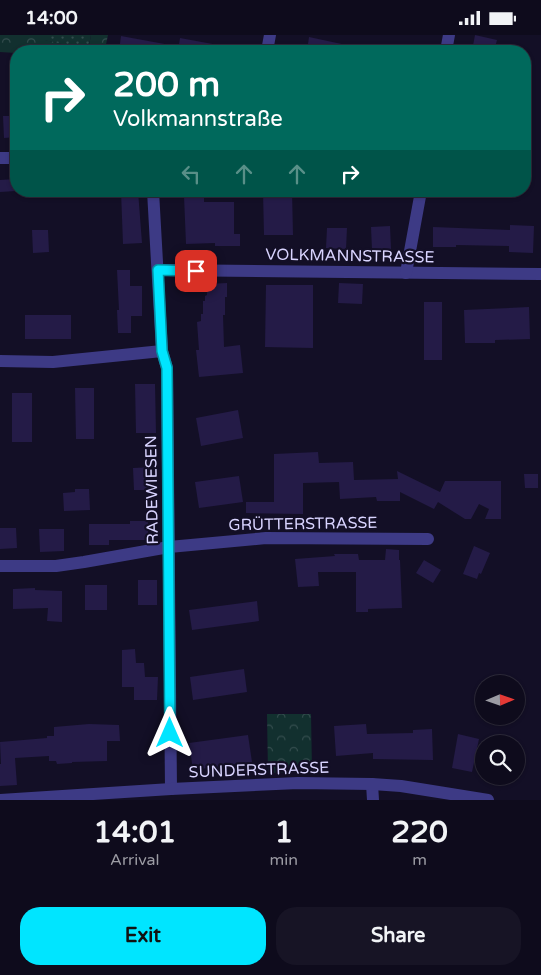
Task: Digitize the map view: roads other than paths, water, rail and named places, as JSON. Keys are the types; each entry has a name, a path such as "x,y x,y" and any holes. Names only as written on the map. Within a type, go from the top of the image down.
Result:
{"street":[{"name":"RADEWIESEN","path":"153,197 162,351 167,368 171,789"},
{"path":"406,273 420,197"},
{"name":"VOLKMANNSTRASSE","path":"158,270 541,274"},
{"path":"0,361 53,362 162,351"},
{"name":"GRÜTTERSTRASSE","path":"0,566 56,566 169,547 266,538 428,539"},
{"name":"SUNDERSTRASSE","path":"0,800 298,783 401,786 488,800"},
{"path":"372,784 373,800"}]}
